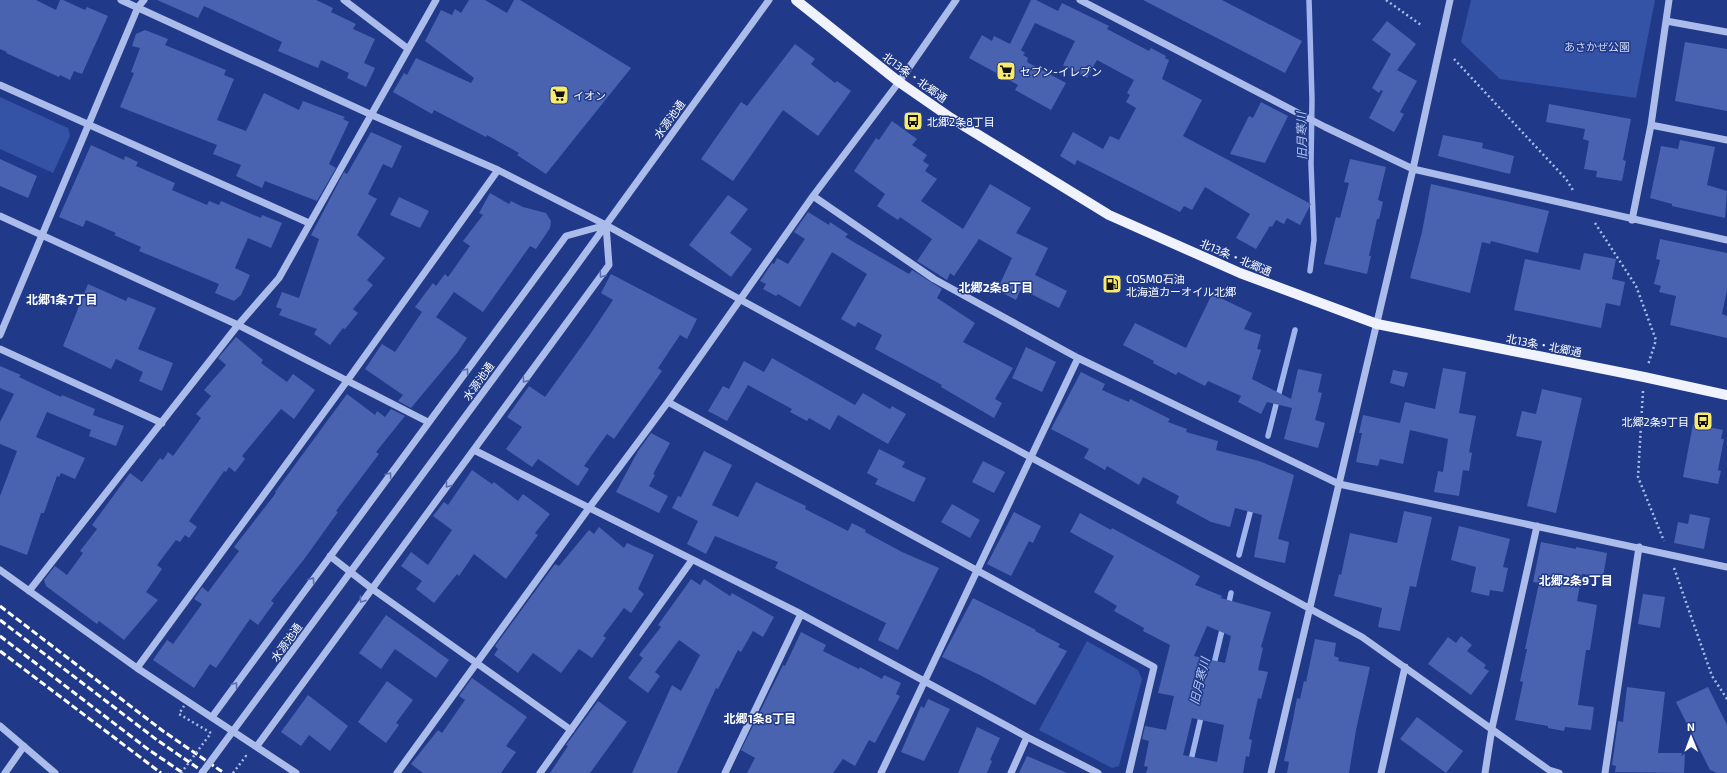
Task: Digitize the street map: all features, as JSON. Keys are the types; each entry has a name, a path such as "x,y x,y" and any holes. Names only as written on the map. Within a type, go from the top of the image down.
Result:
{"main road":[{"name":"北13条・北郷通","path":"796,0 899,82 951,118 1109,215 1240,273 1378,324 1644,377 1727,396"}],"street":[{"path":"121,0 372,115 498,170 606,225 740,300 1362,637 1549,770 1559,773"},
{"path":"0,335 138,8 144,0"},
{"path":"344,0 407,48"},
{"path":"28,591 238,325 279,278 372,115 407,48 436,0"},
{"name":"水源池通","path":"202,773 566,280 769,0"},
{"path":"397,773 589,508 668,402 813,196 899,82 956,0"},
{"path":"1080,0 1325,127 1413,169 1632,220 1727,240"},
{"path":"1271,773 1378,324 1450,0"},
{"path":"1632,220 1651,125 1670,0"},
{"path":"1666,21 1727,32"},
{"path":"0,85 310,222"},
{"path":"1651,125 1727,140"},
{"path":"137,668 347,381 498,170"},
{"path":"813,196 934,279 1078,358 1339,484 1727,567"},
{"path":"0,216 238,325 428,422"},
{"path":"212,717 566,236 606,225"},
{"path":"257,746 609,264 606,225"},
{"path":"0,349 162,422"},
{"path":"881,773 1078,358"},
{"path":"668,402 1154,667 1129,773"},
{"path":"474,450 801,614 1027,737 1098,773"},
{"path":"1485,773 1492,728 1537,526"},
{"path":"1605,773 1639,547"},
{"path":"330,556 371,588 571,730"},
{"path":"540,773 692,560"},
{"path":"0,570 137,668 296,773"},
{"path":"725,773 801,614"},
{"path":"1381,773 1405,667"},
{"path":"0,726 55,773"},
{"path":"1011,773 1027,737"},
{"path":"5,773 24,746"}],"path":[{"path":"1386,0 1421,25"},
{"path":"1454,59 1566,179 1636,286 1656,340 1644,377 1638,477 1670,554 1712,676 1727,698"},
{"path":"181,773 211,733 179,714 184,706"},
{"path":"233,773 246,756 252,760"}],"green space":[{"name":"あさかぜ公園","path":"1471,0 1655,0 1636,98 1500,79 1461,42"},
{"path":"0,97 68,128 70,136 53,173 0,149"},
{"path":"1087,641 1138,670 1142,679 1119,766 1112,768 1039,730"}],"building":[{"path":"0,0 36,0 56,10 60,0 63,0 85,10 87,7 108,16 82,74 74,71 70,80 60,75 59,77 0,49"},
{"path":"157,0 316,0 333,8 331,12 356,24 353,29 375,39 364,63 375,68 366,87 347,78 349,73 321,60 318,68 278,51 282,42 204,6 198,18"},
{"path":"469,0 485,0 507,13 514,0 520,0 631,68 546,174 517,155 519,153 487,135 486,137 434,110 432,114 393,92 404,73 407,75 416,58 471,83 474,78 425,41 441,10 452,15 455,9 461,13"},
{"path":"1031,0 1036,0 1058,11 1062,3 1109,26 1107,29 1149,51 1151,48 1166,56 1165,58 1169,60 1162,79 1202,100 1183,136 1311,204 1300,225 1287,218 1284,224 1276,220 1272,227 1270,226 1256,249 1236,238 1250,214 1205,187 1192,210 1184,206 1180,212 1077,160 1075,165 1060,156 1073,132 1103,149 1110,136 1119,140 1136,108 1126,102 1130,95 1127,93 1134,80 1097,60 1087,78 1063,65 1075,41 1035,23 1021,50 1025,53 1023,55 1028,58 1027,62 1066,83 1051,110 1015,90 1018,85 969,58 982,35 992,41 994,36 1010,44"},
{"path":"1143,0 1222,0 1302,41 1285,73"},
{"path":"1387,21 1416,44 1397,70 1417,81 1400,112 1404,114 1394,132 1369,118 1383,91 1381,90 1379,93 1372,88 1391,54 1372,40"},
{"path":"145,30 168,39 165,45 226,70 224,75 234,79 217,120 246,131 264,93 299,110 303,101 345,117 343,119 349,122 329,164 336,168 317,201 265,181 262,188 236,176 241,165 213,154 217,145 120,107 134,73 131,72 140,48 132,46 136,34"},
{"path":"1685,42 1727,49 1727,111 1675,101"},
{"path":"795,44 815,59 811,64 835,83 837,81 851,91 818,136 783,110 733,181 701,159 741,102 747,106"},
{"path":"1261,102 1288,116 1265,163 1230,154 1249,116 1253,118"},
{"path":"1549,104 1631,119 1623,160 1626,161 1622,181 1596,177 1597,171 1584,169 1589,141 1583,139 1585,129 1546,122"},
{"path":"892,121 917,139 912,145 927,155 923,161 929,165 925,171 937,179 921,201 963,229 990,184 1031,208 1016,233 1048,248 1035,275 1067,291 1059,308 1021,289 1016,300 997,290 1012,258 979,239 954,276 950,273 947,280 917,261 932,239 900,217 898,220 877,206 885,194 854,171 876,138 879,140"},
{"path":"371,132 402,146 392,168 383,164 368,194 377,199 357,235 385,258 367,280 373,285 353,309 358,313 345,329 343,328 330,345 314,334 317,329 279,315 282,309 276,307 282,292 299,298 319,239 311,235 344,172 347,174"},
{"path":"1443,135 1483,143 1482,148 1514,156 1510,174 1438,156"},
{"path":"1680,140 1715,147 1707,185 1727,191 1725,218 1672,206 1672,204 1650,198 1661,146 1678,149"},
{"path":"91,145 124,160 125,156 138,162 136,166 175,183 172,190 207,205 209,201 219,205 221,201 261,218 262,215 282,223 271,248 248,238 235,268 250,275 241,295 234,301 215,293 219,284 139,251 141,247 114,235 116,233 86,220 83,227 59,217"},
{"path":"0,159 37,176 28,198 0,186"},
{"path":"1350,159 1386,167 1378,200 1383,202 1379,219 1377,219 1369,256 1371,256 1367,274 1324,264 1336,217 1340,218 1349,183 1344,182"},
{"path":"1431,184 1549,211 1538,253 1491,241 1490,244 1482,242 1470,293 1410,278 1422,232"},
{"path":"490,193 509,204 511,201 523,207 546,213 551,221 550,228 536,249 530,246 483,312 454,292 436,317 467,338 457,353 411,408 398,401 403,395 365,369 382,344 395,352 422,312 415,307 433,283 436,286 445,274 448,277 470,246 463,241 483,215 479,213"},
{"path":"728,195 748,209 730,233 752,249 731,277 689,245"},
{"path":"399,197 429,211 420,228 390,215"},
{"path":"808,212 829,225 830,222 848,234 845,237 909,274 912,270 942,289 937,298 975,323 963,342 1013,368 995,399 1002,403 994,418 941,387 942,385 875,349 882,335 858,322 855,327 841,319 867,274 832,252 800,307 778,294 776,296 763,289 766,284 760,281 772,263 774,264 777,258 788,264 805,239 794,232"},
{"path":"1660,239 1727,253 1727,290 1722,314 1727,316 1727,338 1670,325 1676,296 1659,292 1661,286 1654,284 1660,260 1656,259"},
{"path":"1584,253 1616,259 1612,279 1625,282 1620,306 1606,303 1601,328 1514,310 1525,259 1580,270"},
{"path":"611,274 697,319 687,339 680,335 658,368 662,371 614,439 607,434 584,466 589,469 578,486 538,459 532,467 506,449 522,427 507,417 529,386 545,397 613,300 601,293"},
{"path":"88,284 126,301 128,297 156,308 138,349 173,363 162,391 139,381 143,372 116,359 111,369 63,346"},
{"path":"1212,294 1252,313 1244,329 1261,335 1257,349 1261,350 1252,379 1291,399 1298,369 1322,374 1318,392 1322,393 1315,420 1325,423 1318,448 1284,439 1292,408 1267,402 1261,414 1238,402 1241,396 1208,381 1205,386 1178,372 1176,375 1153,363 1154,361 1123,345 1135,323 1186,348"},
{"path":"236,337 263,360 261,363 287,382 293,374 315,390 294,419 281,409 242,456 245,459 235,472 229,467 226,472 224,471 189,521 197,527 189,538 185,535 180,542 176,540 157,565 162,569 146,592 158,600 124,640 99,621 97,624 46,586 44,580 55,566 67,575 83,553 80,551 97,529 92,525 130,473 142,482 160,458 163,460 168,452 173,456 201,418 196,414 211,396 204,390 226,365 218,358"},
{"path":"1026,347 1056,362 1042,392 1012,378"},
{"path":"772,358 855,405 863,393 890,409 892,406 906,414 888,444 838,415 830,430 809,418 807,421 790,412 792,409 748,385 727,421 708,411 723,386 729,389 744,361 764,372"},
{"path":"0,366 21,375 19,377 61,397 62,395 95,409 93,415 124,426 116,446 89,436 91,430 47,412 36,437 85,458 75,479 61,473 59,477 57,476 44,513 41,513 27,555 0,545 0,496 17,451 0,444 0,422 14,394 0,388"},
{"path":"1443,368 1466,372 1459,413 1476,416 1469,452 1472,453 1469,471 1463,470 1459,496 1434,492 1438,471 1443,472 1448,439 1410,430 1403,464 1380,459 1378,466 1356,462 1362,433 1359,433 1363,415 1400,423 1405,402 1435,409"},
{"path":"1393,370 1408,373 1404,387 1390,383"},
{"path":"1081,372 1105,384 1102,390 1129,402 1130,399 1170,419 1168,422 1187,429 1186,432 1218,441 1216,450 1259,461 1294,475 1278,539 1289,542 1285,563 1254,557 1262,515 1235,508 1230,527 1211,522 1176,503 1179,496 1143,477 1139,485 1107,466 1105,470 1084,458 1089,449 1051,429"},
{"path":"1542,389 1582,398 1556,513 1527,506 1542,441 1516,436 1522,411 1536,414"},
{"path":"347,394 375,415 377,411 385,417 391,409 405,416 376,452 379,454 336,511 338,512 305,558 271,601 274,603 258,625 250,619 216,668 210,664 194,688 153,660 167,640 173,644 202,604 194,599 202,587 208,592 239,551 234,547 276,493 275,492"},
{"path":"1693,424 1723,430 1721,439 1724,439 1718,470 1721,471 1718,484 1683,477"},
{"path":"651,433 670,443 653,474 655,475 649,486 668,496 659,513 616,492 638,451"},
{"path":"879,449 905,462 902,467 926,478 914,502 875,484 878,479 867,473"},
{"path":"704,451 732,465 712,505 738,517 756,482 806,506 805,509 848,531 852,523 866,530 865,532 902,552 939,568 898,650 878,640 886,623 775,568 778,562 715,536 706,554 687,544 698,521 672,508 678,496 681,497"},
{"path":"983,461 1005,472 994,493 972,482"},
{"path":"472,470 492,484 494,482 518,501 523,494 550,514 535,533 538,535 506,579 474,554 459,576 457,574 434,603 416,589 422,581 401,566 411,552 428,565 452,530 433,516 444,502 448,505"},
{"path":"952,504 980,520 970,538 941,522"},
{"path":"1404,511 1432,517 1416,587 1410,586 1400,631 1378,627 1382,608 1334,596 1339,574 1341,575 1350,533 1397,543"},
{"path":"1014,512 1041,526 1033,543 1029,541 1011,576 987,564"},
{"path":"1080,513 1111,530 1112,528 1200,576 1195,585 1222,596 1221,598 1271,612 1261,647 1263,648 1258,670 1268,672 1261,699 1258,698 1249,739 1252,740 1249,757 1246,756 1243,773 1146,773 1148,767 1144,766 1149,741 1142,739 1145,726 1166,730 1174,696 1158,693 1170,645 1143,631 1144,628 1114,611 1117,606 1094,592 1114,556 1070,532","holes":["1207,626 1231,636 1225,663 1194,656","1192,718 1224,725 1217,762 1183,755"]},
{"path":"1690,514 1710,518 1704,549 1674,543 1678,522 1688,524"},
{"path":"1459,526 1510,539 1503,567 1508,568 1503,592 1490,590 1489,596 1471,592 1476,567 1451,560"},
{"path":"599,527 624,548 627,543 654,555 638,589 644,594 631,613 624,608 603,636 606,638 592,658 579,649 561,673 533,653 518,673 494,655 498,649 495,646 555,564 559,566 589,530 594,534"},
{"path":"1541,542 1607,553 1603,577 1582,574 1577,601 1597,605 1590,650 1586,650 1578,705 1594,707 1591,730 1565,727 1564,731 1548,728 1548,726 1515,720 1523,682 1520,681 1527,649 1525,649 1539,583 1533,582"},
{"path":"691,579 700,585 704,579 730,596 732,593 774,617 763,637 753,631 741,652 738,650 718,689 716,688 677,773 632,773 672,685 681,691 700,655 679,640 655,672 660,676 648,693 628,678 643,658 639,655 661,627 658,625"},
{"path":"1643,594 1665,597 1660,628 1638,624"},
{"path":"973,598 1036,630 1035,631 1060,644 1058,647 1067,651 1035,705 980,675 942,657"},
{"path":"386,615 449,660 436,678 395,649 381,669 359,653"},
{"path":"801,632 826,645 823,651 859,669 860,667 882,679 884,675 901,683 896,694 900,696 875,743 869,740 855,766 843,759 833,773 747,773 755,758 741,750"},
{"path":"1461,636 1472,645 1467,651 1486,665 1484,668 1489,671 1471,695 1428,664 1448,637 1456,643"},
{"path":"1315,639 1336,643 1334,656 1339,658 1338,661 1370,667 1356,730 1349,773 1287,773 1289,762 1284,761 1297,698 1300,699 1304,681 1306,682"},
{"path":"472,678 527,717 506,746 516,752 501,773 423,773 411,764 438,730 442,733 465,700 459,696"},
{"path":"387,681 413,700 396,723 399,725 386,743 358,722"},
{"path":"1627,687 1665,692 1658,753 1685,753 1684,773 1615,772 1616,766 1612,765 1618,721 1623,722"},
{"path":"1708,687 1727,725 1727,773 1717,773 1710,770 1676,702"},
{"path":"308,695 348,726 330,751 309,735 301,746 281,732"},
{"path":"928,699 950,709 924,761 901,752 921,706 924,708"},
{"path":"598,701 627,722 590,773 550,773 568,746 566,745"},
{"path":"1417,717 1463,751 1446,773 1400,739"},
{"path":"977,727 1000,738 990,760 992,761 987,773 958,773"},
{"path":"1027,756 1067,773 1019,773"}],"waterway":[{"name":"旧月寒川","path":"1309,0 1312,99 1311,164 1314,240 1310,271"},
{"name":"旧月寒川","path":"1268,436 1295,330"},
{"name":"旧月寒川","path":"1239,555 1252,505"},
{"name":"旧月寒川","path":"1228,607 1231,593"},
{"name":"旧月寒川","path":"1213,668 1223,626"},
{"name":"旧月寒川","path":"1188,773 1202,713"}],"railway":[{"path":"0,606 163,731 224,773"},
{"path":"0,620 157,740 205,773"},
{"path":"0,636 149,750 183,773"},
{"path":"0,651 161,773"}],"place":[{"name":"セブン-イレブン","path":"1006,71"},
{"name":"イオン","path":"559,95"},
{"name":"北郷2条8丁目","path":"913,121"},
{"name":"COSMO石油 北海道カーオイル北郷","path":"1112,284"},
{"name":"北郷2条9丁目","path":"1703,421"}],"district":[{"name":"北郷2条8丁目","path":"996,287"},
{"name":"北郷1条7丁目","path":"62,299"},
{"name":"北郷2条9丁目","path":"1576,580"},
{"name":"北郷1条8丁目","path":"760,718"}]}
